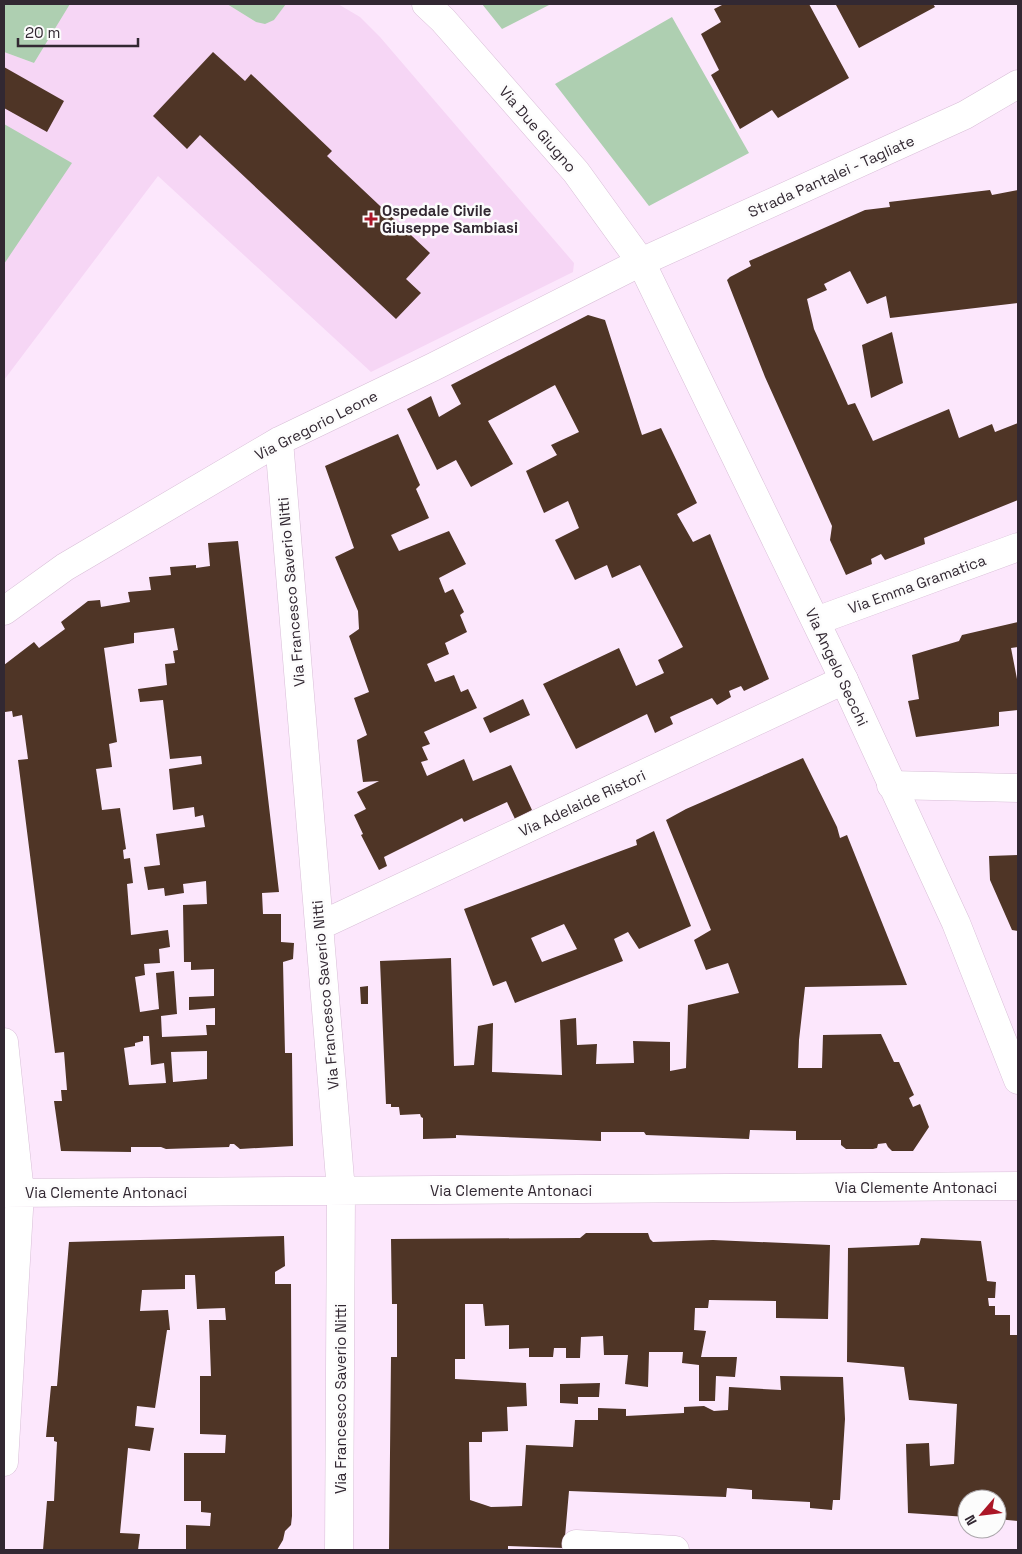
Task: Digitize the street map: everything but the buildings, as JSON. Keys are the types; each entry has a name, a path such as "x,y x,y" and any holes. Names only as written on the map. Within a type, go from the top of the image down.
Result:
{"street":[{"name":"Via Due Giugno","path":"426,4 443,20 576,172 641,262"},
{"name":"Strada Pantalei - Tagliate","path":"641,262 965,115 1018,84"},
{"name":"Via Gregorio Leone","path":"4,611 65,567 279,441 433,367 641,262"},
{"name":"Via Angelo Secchi","path":"641,262 816,621 956,923 1018,1080"},
{"name":"Via Francesco Saverio Nitti","path":"279,441 341,1191 339,1550"},
{"name":"Via Emma Gramatica","path":"816,621 1018,547"},
{"name":"Via Adelaide Ristori","path":"320,926 844,680"},
{"path":"891,784 1018,788"},
{"path":"4,1042 12,1193 4,1462"},
{"name":"Via Clemente Antonaci","path":"12,1193 1018,1186"},
{"path":"576,1544 675,1550"}],"shaded area":[{"name":"Ospedale Civile Giuseppe Sambiasi","path":"70,4 227,4 256,22 274,20 286,4 338,4 360,17 380,37 574,263 573,272 371,372 158,176 4,380 4,52 34,63"}],"green space":[{"path":"4,4 70,4 34,63 4,52"},
{"path":"227,4 286,4 274,20 265,24 256,22"},
{"path":"482,4 551,4 502,29"},
{"path":"672,17 749,153 649,206 555,84"},
{"path":"4,124 72,163 4,264"}],"place":[{"name":"Ospedale Civile Giuseppe Sambiasi","path":"371,219"}]}
